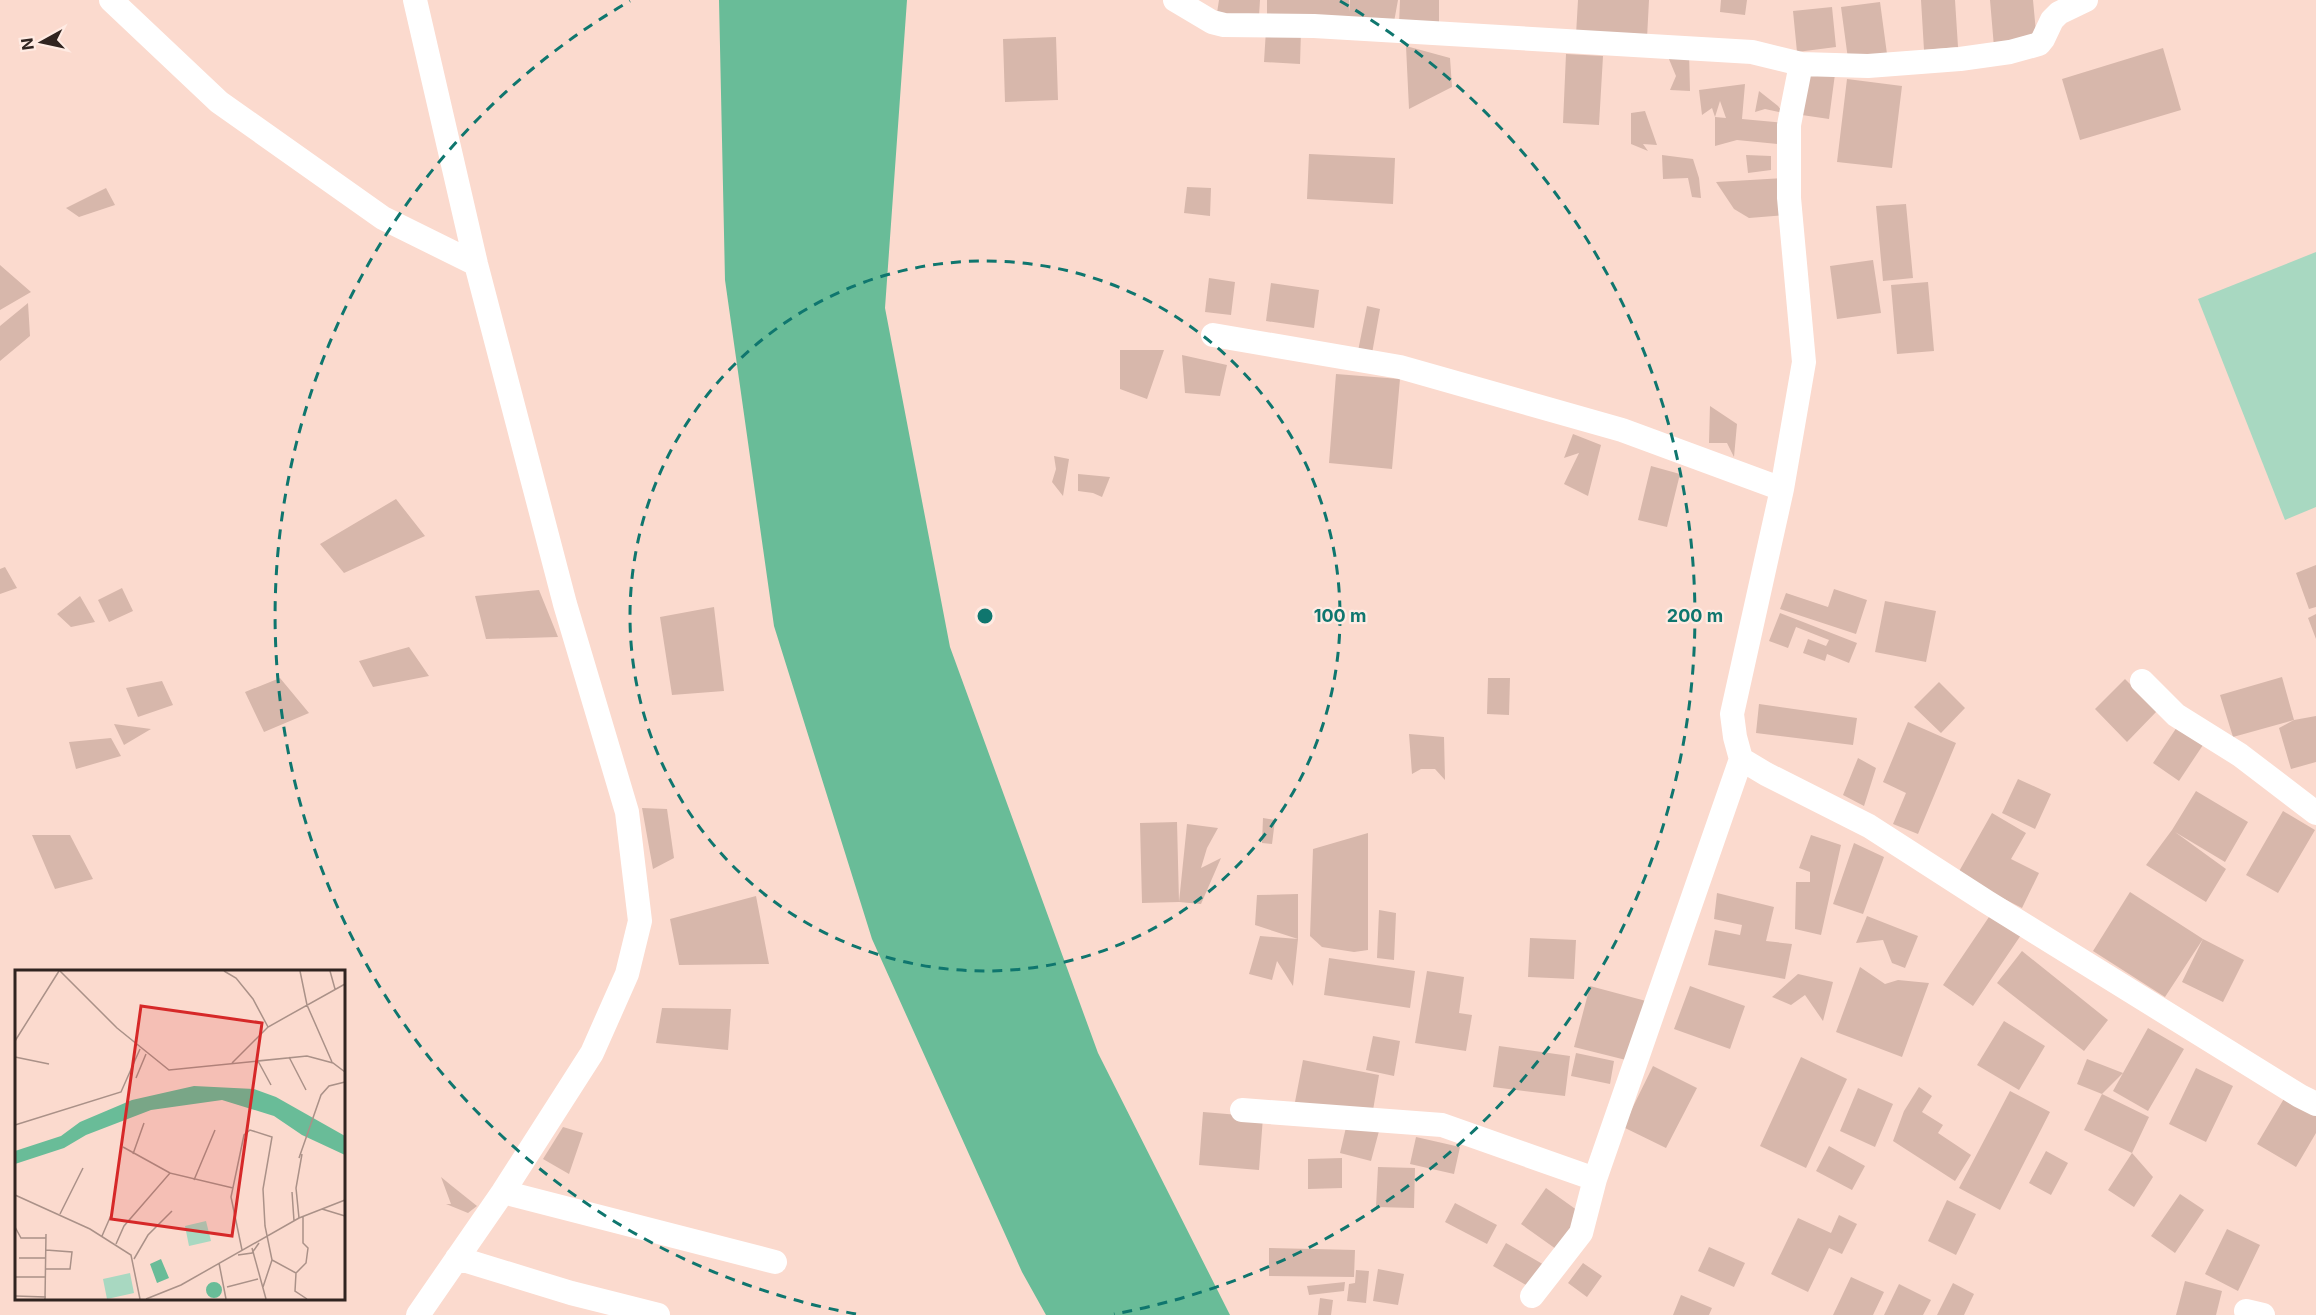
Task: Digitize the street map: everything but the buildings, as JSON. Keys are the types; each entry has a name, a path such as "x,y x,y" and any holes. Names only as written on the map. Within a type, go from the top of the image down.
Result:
{"street":[{"path":"111,0 219,102 383,218 476,264"},
{"path":"416,0 476,264 565,604 627,812 640,921 627,974 592,1053 503,1192 418,1315"},
{"path":"1175,0 1212,22 1224,26 1314,26 1752,52 1801,64 1868,66 1960,59 2010,52 2038,44 2052,20 2059,13 2086,0"},
{"path":"1532,1296 1581,1233 1594,1179 1741,759 1732,714 1782,489 1804,362 1789,198 1789,125 1801,64"},
{"path":"1213,335 1400,367 1622,430 1782,489"},
{"path":"2142,681 2176,715 2240,755 2316,813"},
{"path":"1741,759 1869,826 2025,926 2316,1104"},
{"path":"1242,1110 1442,1125 1594,1179"},
{"path":"503,1192 775,1262"},
{"path":"457,1258 571,1293 658,1315"}],"shaded area":[{"path":"719,0 907,0 885,308 950,647 1098,1053 1230,1315 1046,1315 1022,1272 872,939 774,626 725,280"},
{"path":"2316,252 2316,507 2285,520 2198,299"}]}
